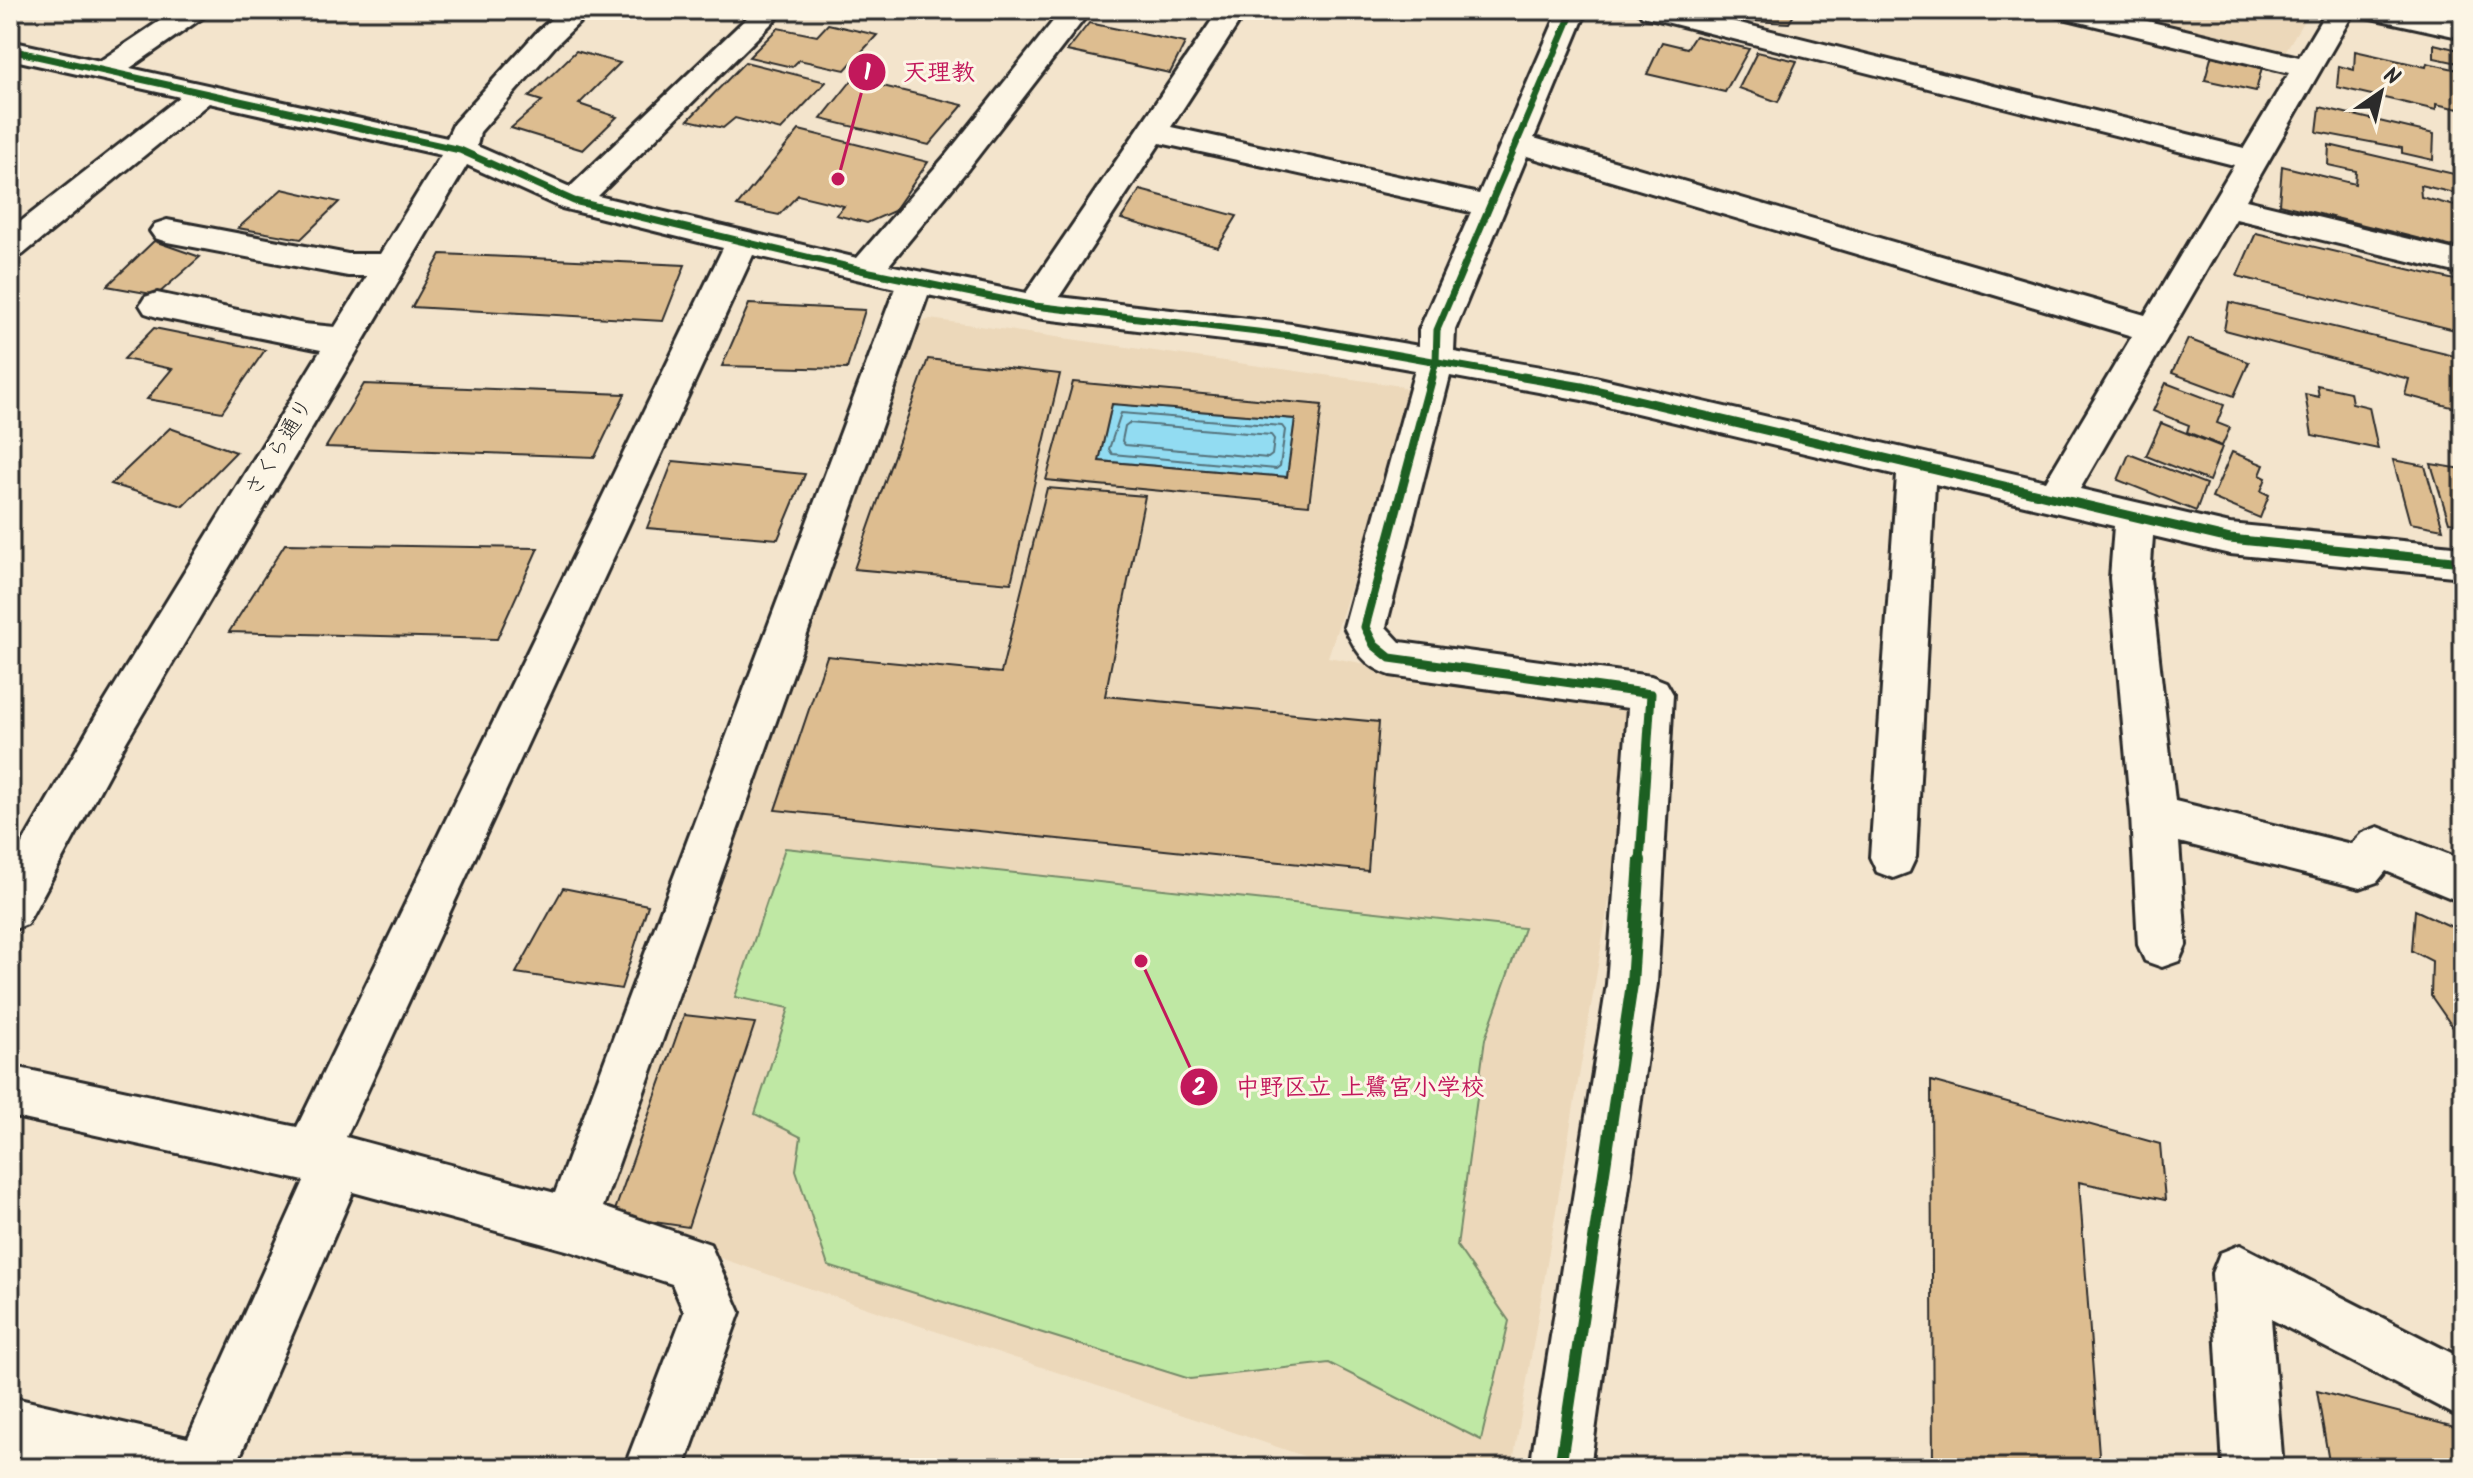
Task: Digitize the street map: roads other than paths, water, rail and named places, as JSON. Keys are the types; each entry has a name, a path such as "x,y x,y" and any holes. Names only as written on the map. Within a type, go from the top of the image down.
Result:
{"street":[{"path":"103,72 195,10"},
{"path":"574,201 771,10"},
{"path":"865,271 957,162 1077,10"},
{"path":"1035,306 1233,10"},
{"path":"1560,1468 1632,984 1651,694 1390,658 1374,645 1365,627 1436,361 1437,330 1573,10"},
{"path":"1652,10 2253,160"},
{"path":"2065,10 2307,68"},
{"path":"2055,499 2341,10"},
{"path":"2372,10 2463,29"},
{"name":"さくら通り","path":"10,909 111,729 460,150 465,130 547,38 563,13"},
{"path":"10,78 24,54 460,150 574,201 915,282 1035,306 1291,336 1582,387 2230,539 2463,562"},
{"path":"10,247 201,95"},
{"path":"1151,132 1489,206"},
{"path":"1516,143 2154,330"},
{"path":"2226,206 2463,263"},
{"path":"167,231 348,265 390,265"},
{"path":"205,1468 325,1158 743,241"},
{"path":"570,1224 915,282"},
{"path":"157,305 304,336 345,340"},
{"path":"1893,857 1917,467"},
{"path":"2134,518 2130,578 2154,816 2162,945"},
{"path":"2154,816 2360,867 2378,847 2463,882"},
{"path":"10,1091 325,1158 570,1224 691,1263 712,1312 654,1468"},
{"path":"2253,1468 2240,1273 2463,1390"},
{"path":"10,1426 188,1468"}],"water":[{"path":"1112,404 1295,419 1287,477 1099,461"}],"place":[{"name":"天理教","path":"838,179"},
{"name":"中野区立 上鷺宮小学校","path":"1141,961"}]}
